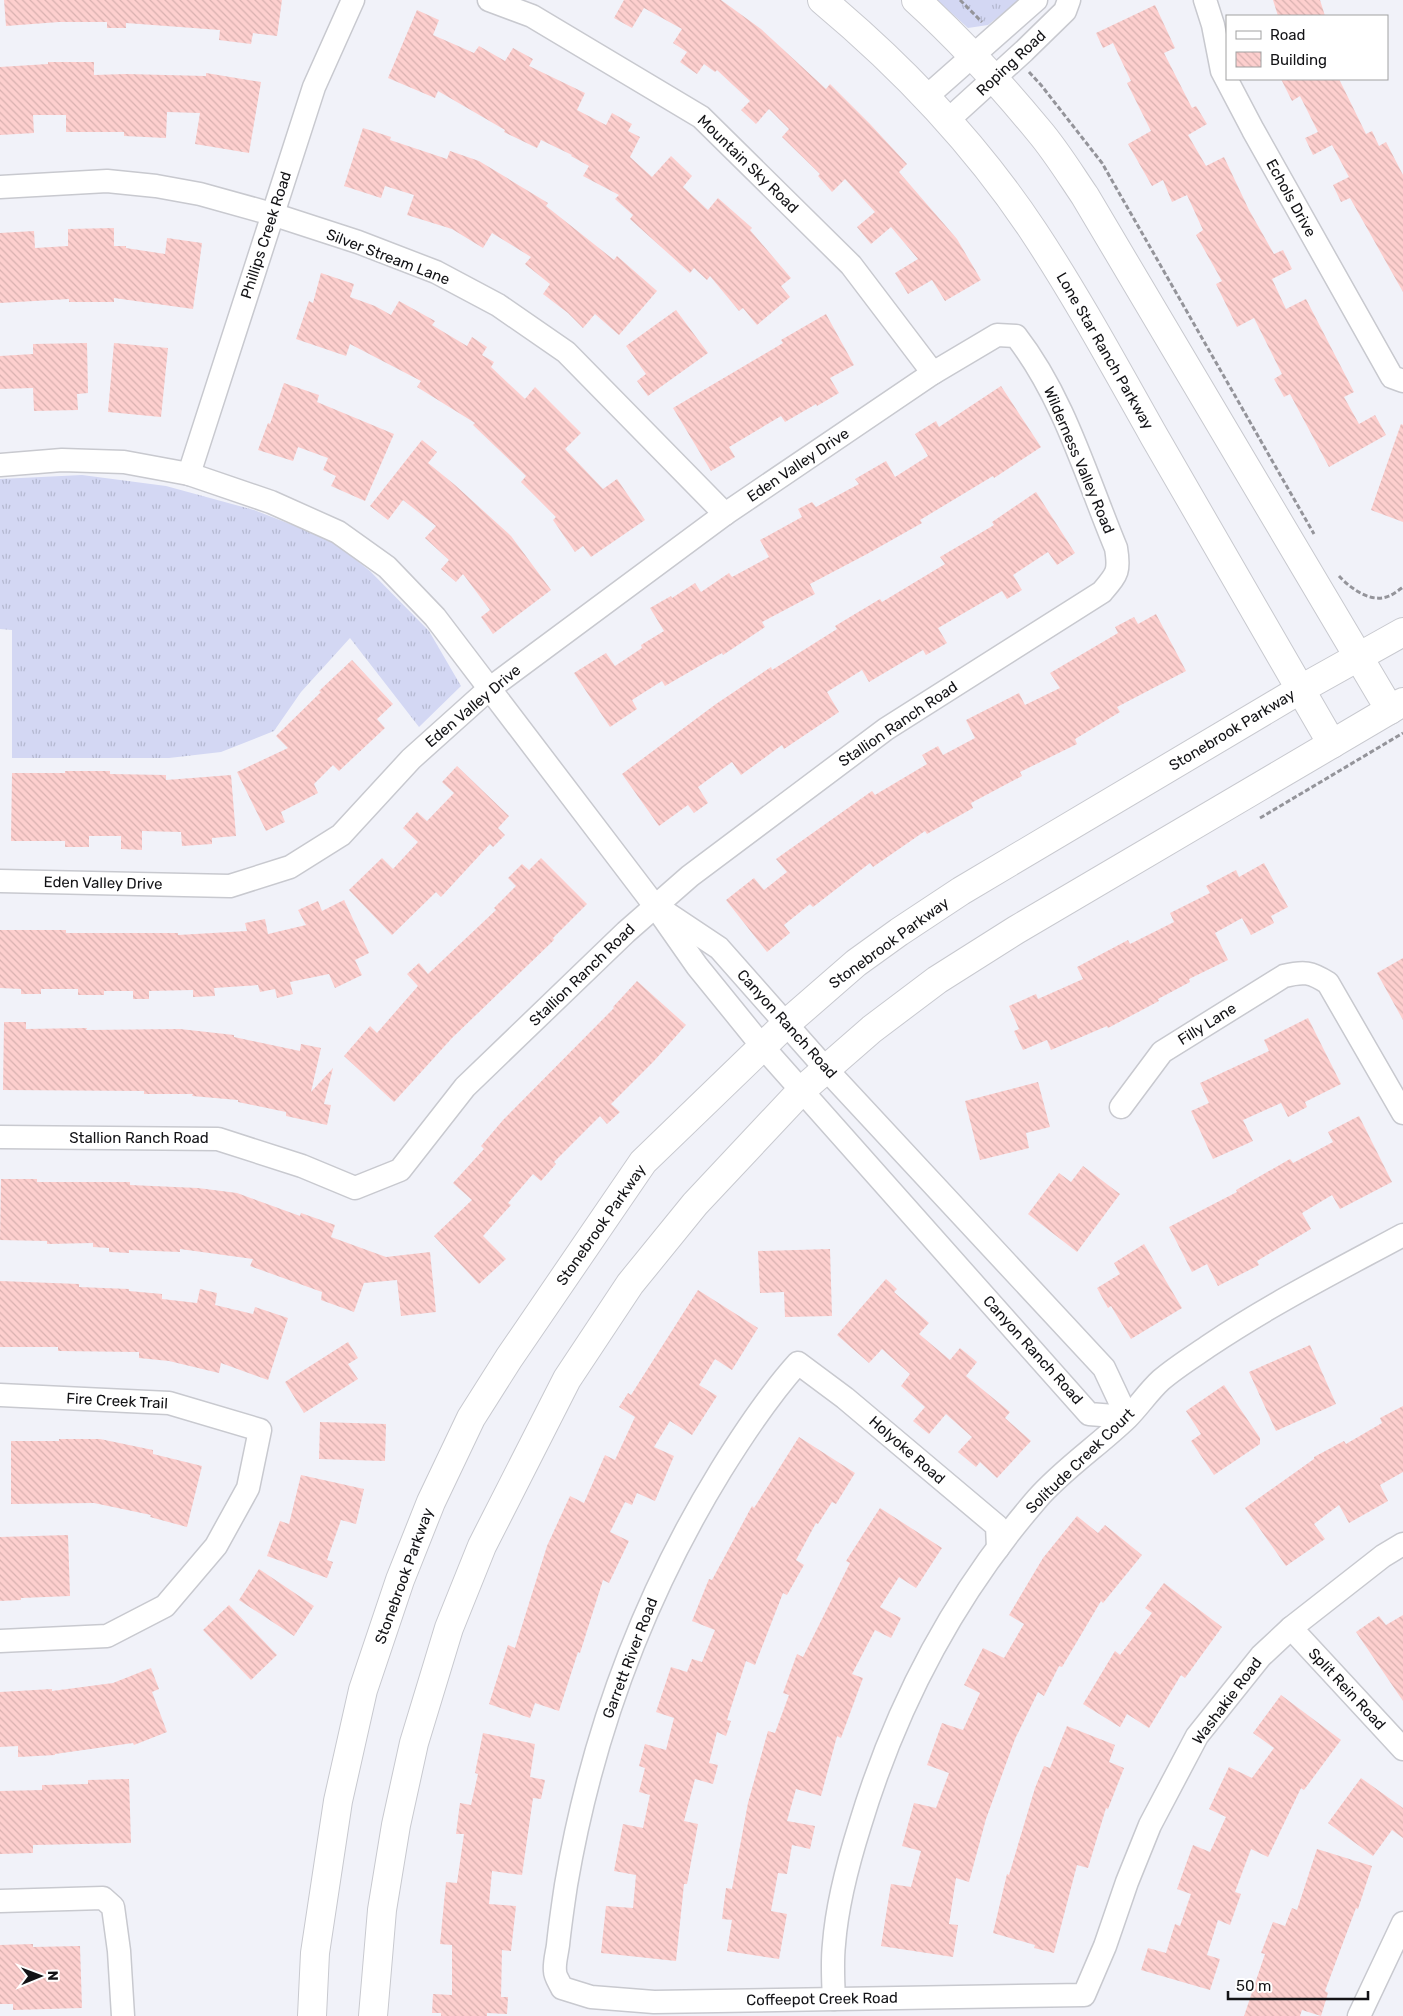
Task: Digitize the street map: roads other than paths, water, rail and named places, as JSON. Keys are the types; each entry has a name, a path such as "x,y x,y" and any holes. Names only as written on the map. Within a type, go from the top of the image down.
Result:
{"main road":[{"name":"Lone Star Ranch Parkway","path":"822,0 882,54 947,121 1012,201 1055,266 1332,744"},
{"path":"373,2016 382,1910 396,1825 414,1743 449,1628 482,1546 566,1379 630,1284 694,1204 802,1090 872,1029 937,980 1016,930 1332,744 1399,715 1359,657 1101,221 1040,132 973,56 916,0"},
{"name":"Stonebrook Parkway","path":"312,2016 315,1953 338,1801 363,1690 400,1580 435,1493 471,1418 509,1358 643,1162 762,1046 856,963 961,891 1301,689 1403,632"}],"street":[{"name":"Phillips Creek Road","path":"189,474 314,88 353,0"},
{"name":"Mountain Sky Road","path":"489,0 532,16 701,116 851,265 932,373"},
{"name":"Roping Road","path":"925,98 1036,0"},
{"name":"Roping Road","path":"947,121 1065,11 1069,0"},
{"name":"Echols Drive","path":"1205,0 1213,25 1222,71 1226,79"},
{"name":"Echols Drive","path":"1227,80 1392,377 1403,382"},
{"name":"Silver Stream Lane","path":"0,187 107,181 156,186 200,194 272,214 358,242 436,272 498,305 566,352 725,514"},
{"name":"Wilderness Valley Road","path":"932,373 997,335 1016,336 1032,357 1063,416 1116,548 1119,566"},
{"name":"Eden Valley Drive","path":"0,881 230,886 290,867 341,835 411,759 489,689 725,514 932,373"},
{"name":"Canyon Ranch Road","path":"0,465 62,460 124,462 189,474 271,502 338,532 387,567 435,616 656,906 697,966 762,1046 1089,1414 1127,1417 1104,1368 826,1068 719,948 656,906"},
{"name":"Stallion Ranch Road","path":"0,1138 218,1139 302,1166 355,1188 400,1170 466,1087 626,932 690,876 886,729 1102,592 1113,579 1119,566"},
{"name":"Filly Lane","path":"1121,1107 1162,1052 1284,976 1298,973 1314,974 1328,983 1403,1113"},
{"name":"Solitude Creek Court","path":"834,1999 834,1945 841,1901 854,1844 880,1765 912,1689 931,1652 952,1616 998,1548 1039,1496 1127,1417 1161,1380 1258,1314 1403,1235"},
{"name":"Holyoke Road","path":"798,1363 853,1404 997,1526 998,1548"},
{"name":"Garrett River Road","path":"562,1988 555,1973 573,1846 595,1755 627,1660 668,1568 706,1496 760,1412 783,1379 798,1363"},
{"name":"Fire Creek Trail","path":"0,1395 170,1403 260,1430 248,1488 216,1546 165,1606 107,1636 0,1641"},
{"name":"Washakie Road","path":"1084,1994 1105,1946 1150,1825 1197,1736 1261,1656 1291,1628 1383,1556 1403,1544"},
{"name":"Split Rein Road","path":"1291,1628 1403,1750"},
{"path":"0,1901 103,1898 113,1907 117,1924 123,2016"},
{"path":"1359,2016 1403,1923"},
{"name":"Coffeepot Creek Road","path":"562,1988 591,1997 654,2002 680,2009 834,1999 1084,1994"}]}
